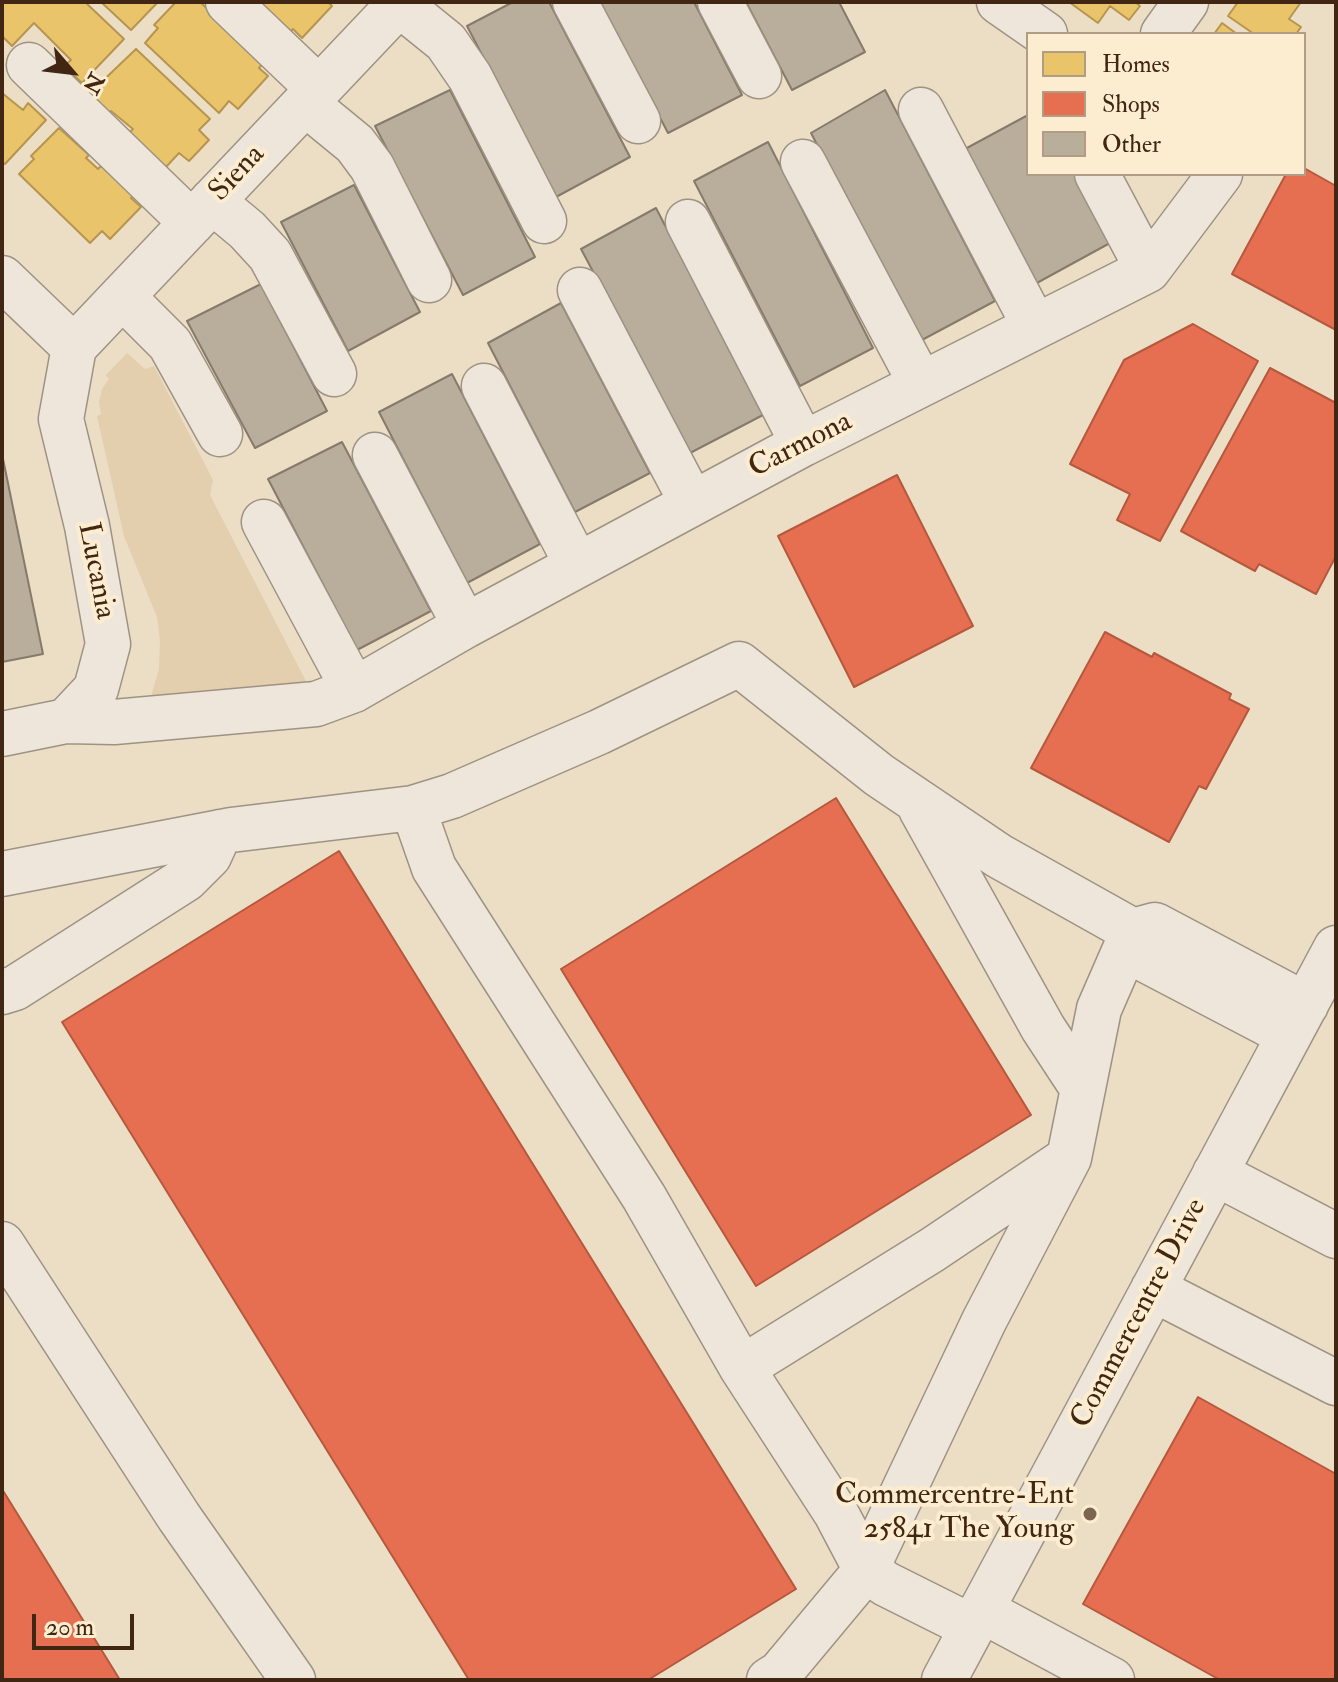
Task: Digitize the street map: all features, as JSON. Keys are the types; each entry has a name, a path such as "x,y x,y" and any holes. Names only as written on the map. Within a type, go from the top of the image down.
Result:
{"street":[{"path":"228,2 372,167 429,280"},
{"path":"575,2 638,121"},
{"path":"720,2 759,76"},
{"path":"999,2 1042,32"},
{"path":"1164,32 1186,2"},
{"path":"400,3 446,42 470,77 544,221"},
{"name":"Siena","path":"74,347 400,3"},
{"path":"29,65 202,212 247,230 270,255 334,374"},
{"path":"921,110 1035,327"},
{"path":"803,162 921,384"},
{"path":"1098,176 1148,270"},
{"name":"Carmona","path":"66,721 114,722 316,704 354,690 465,626 803,444 1148,270 1218,176"},
{"path":"688,222 803,444"},
{"path":"2,278 74,347"},
{"path":"580,290 692,503"},
{"path":"122,296 170,344 220,434"},
{"name":"Lucania","path":"66,721 96,689 108,644 87,526 61,419 74,347"},
{"path":"484,386 577,565"},
{"path":"375,455 465,626"},
{"path":"264,522 354,690"},
{"path":"2,874 220,832 413,808 452,796 599,732 739,664 879,775 999,856 1133,931 1155,925 1297,1020"},
{"path":"2,734 66,721"},
{"path":"916,799 1043,1028 1083,1089"},
{"path":"413,808 434,868 644,1197 742,1368 836,1513 866,1570 886,1584 977,1619 1112,1680"},
{"path":"2,992 15,988 186,879 209,856 220,832"},
{"path":"775,1678 866,1570 984,1321 1069,1158 1099,1009 1133,931"},
{"name":"Commercentre Drive","path":"944,1680 1336,948"},
{"path":"742,1368 932,1250 1069,1158"},
{"path":"1215,1173 1336,1236"},
{"path":"2,1244 179,1517 293,1680"},
{"path":"1153,1289 1336,1383"}],"shaded area":[{"path":"127,353 145,369 154,366 213,480 210,495 310,689 148,707 159,669 157,617 124,536 97,416 101,414 99,402 102,389 109,379 106,375"}],"building: Homes":[{"path":"2,2 85,2 124,39 82,83 64,66 71,60 34,23 12,46 2,36"},
{"path":"101,2 158,2 131,30"},
{"path":"176,2 200,2 264,62 259,68 268,76 238,109 229,101 219,113 145,43 158,28 154,25"},
{"path":"258,2 328,2 332,6 302,38 293,29 289,32"},
{"path":"1069,2 1135,2 1140,6 1129,20 1110,6 1098,23"},
{"path":"1238,2 1301,2 1289,19 1301,27 1297,32 1251,32 1228,16"},
{"path":"1222,23 1234,32 1215,32"},
{"path":"136,49 210,119 199,130 209,140 189,161 179,153 166,167 129,133 133,129 111,111 109,113 89,94"},
{"path":"2,93 23,110 28,103 46,120 5,164 2,162"},
{"path":"59,128 89,155 86,158 98,169 102,165 134,195 131,198 141,207 110,239 102,231 90,243 19,174 34,159 31,156"}],"building: Shops":[{"path":"1306,169 1336,186 1336,330 1232,274 1285,176 1306,176"},
{"path":"1193,324 1258,361 1160,541 1117,520 1130,494 1070,464 1124,360"},
{"path":"1270,368 1336,403 1336,556 1316,594 1259,564 1255,571 1181,531"},
{"path":"897,475 973,626 854,687 778,536"},
{"path":"1105,632 1152,657 1154,653 1231,694 1229,699 1249,709 1206,789 1199,786 1169,842 1031,768"},
{"path":"836,798 1031,1115 756,1286 561,969"},
{"path":"339,851 796,1589 648,1680 469,1680 62,1022"},
{"path":"1198,1397 1336,1474 1336,1680 1220,1680 1083,1604"},
{"path":"2,1489 120,1680 2,1680"}],"building: Other":[{"path":"513,2 549,2 630,157 556,197 467,26"},
{"path":"600,2 694,2 742,95 668,133"},
{"path":"746,2 839,2 865,52 792,90"},
{"path":"450,90 535,257 463,295 375,126"},
{"path":"885,90 995,301 920,341 811,133"},
{"path":"1026,116 1026,176 1075,176 1110,243 1035,284 965,149"},
{"path":"768,142 873,348 800,386 694,181"},
{"path":"354,185 420,312 348,351 281,222"},
{"path":"656,208 763,415 690,453 581,249"},
{"path":"261,284 327,411 255,448 187,321"},
{"path":"561,303 650,473 575,512 488,343"},
{"path":"452,374 540,544 467,583 379,412"},
{"path":"342,442 431,611 357,650 268,479"},
{"path":"2,454 43,654 2,662"}],"place":[{"name":"Commercentre-Ent 25841 The Young","path":"1090,1514"}]}
